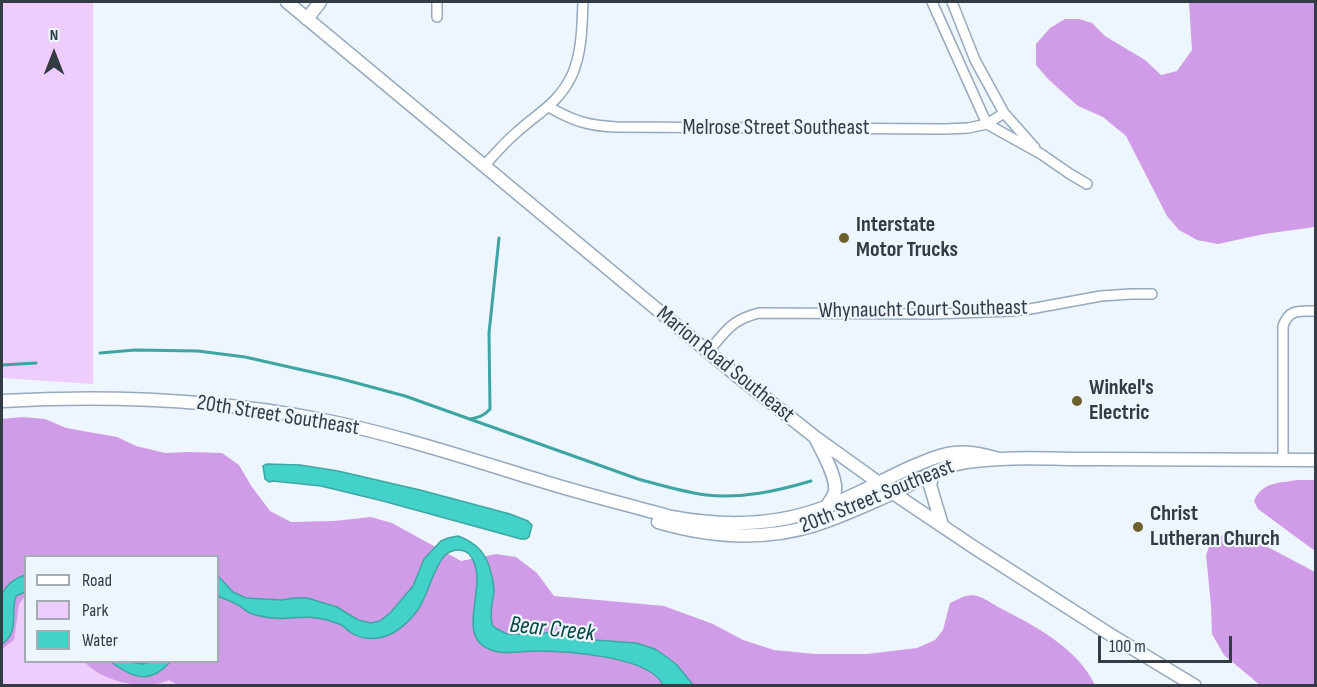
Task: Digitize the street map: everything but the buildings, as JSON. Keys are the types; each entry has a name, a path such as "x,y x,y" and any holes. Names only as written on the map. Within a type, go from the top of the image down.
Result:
{"street":[{"name":"Marion Road Southeast","path":"286,2 708,352 815,437 893,493 1114,637 1195,686"},
{"path":"307,19 320,2"},
{"path":"437,2 437,17"},
{"path":"484,166 518,131 549,107 572,75 582,32 583,2"},
{"path":"932,2 987,124 1041,154 1087,184"},
{"path":"952,2 975,60 1004,113 1041,154"},
{"name":"Melrose Street Southeast","path":"549,107 581,123 617,127 945,129 987,124 1004,113"},
{"name":"Whynaucht Court Southeast","path":"708,352 735,322 759,313 934,314 1011,311 1101,296 1152,294"},
{"path":"1282,460 1283,326 1291,314 1316,311"},
{"name":"20th Street Southeast","path":"2,401 77,398 200,402 319,419 385,434 451,453 661,522 693,531 724,535 769,534 800,529 845,514 944,468 963,463 999,459 1316,460"},
{"path":"815,437 829,467 835,488 834,495 826,507"},
{"name":"20th Street Southeast","path":"547,483 671,517 740,523 775,520 826,507 945,454 967,452 999,459"},
{"path":"933,473 930,485 942,525"}],"green space":[{"path":"2,2 93,2 93,384 2,378"},
{"path":"24,565 24,663 219,662 292,686 2,686 2,566"}],"shaded area":[{"path":"1189,2 1315,2 1315,227 1264,234 1218,244 1197,240 1179,230 1167,216 1126,136 1103,117 1078,106 1036,65 1036,44 1050,28 1065,19 1079,19 1092,23 1105,36 1145,60 1161,75 1177,71 1192,50"},
{"path":"22,417 45,419 66,428 117,437 136,446 165,453 222,453 239,465 270,511 291,522 371,517 392,523 461,561 496,554 516,557 537,573 554,596 664,606 713,624 743,640 774,650 815,654 867,654 917,648 935,640 943,630 950,603 973,595 1029,623 1055,640 1078,660 1095,685 180,686 169,680 151,685 125,683 98,673 86,663 219,663 219,555 24,555 24,597 19,604 14,640 2,649 2,419"},
{"path":"1297,480 1315,480 1315,551 1258,509 1254,501 1266,487"},
{"path":"1224,535 1264,545 1315,572 1315,685 1260,685 1224,655 1212,634 1206,555 1212,539"}],"water":[{"path":"267,464 300,465 338,471 510,514 532,525 529,537 521,539 321,486 269,482 265,479 263,466"},
{"path":"458,536 471,542 487,560 494,587 492,625 497,629 507,634 577,633 594,640 636,643 655,649 668,658 677,665 693,685 663,685 655,675 642,667 606,657 549,651 504,653 484,647 476,638 473,626 476,571 471,556 463,550 451,551 441,560 419,608 411,618 393,633 377,638 360,637 340,625 322,619 255,615 219,596 219,577 233,592 246,598 281,600 307,598 337,607 358,620 371,623 380,621 391,612 413,586 424,559 441,541"},
{"path":"24,575 24,592 16,596 13,628 8,639 2,644 2,594 6,587"},
{"path":"113,663 169,663 155,674 148,676 141,677"}],"waterway":[{"path":"470,419 481,416 490,409 489,333 499,238"},
{"path":"100,353 135,350 198,351 245,357 338,378 405,396 638,479 697,494 746,495 811,481"},
{"path":"2,365 36,363"}],"place":[{"name":"Interstate Motor Trucks","path":"844,238"},
{"name":"Winkel's Electric","path":"1077,401"},
{"name":"Christ Lutheran Church","path":"1138,527"}],"water label":[{"name":"Bear Creek","path":"552,630"}]}
